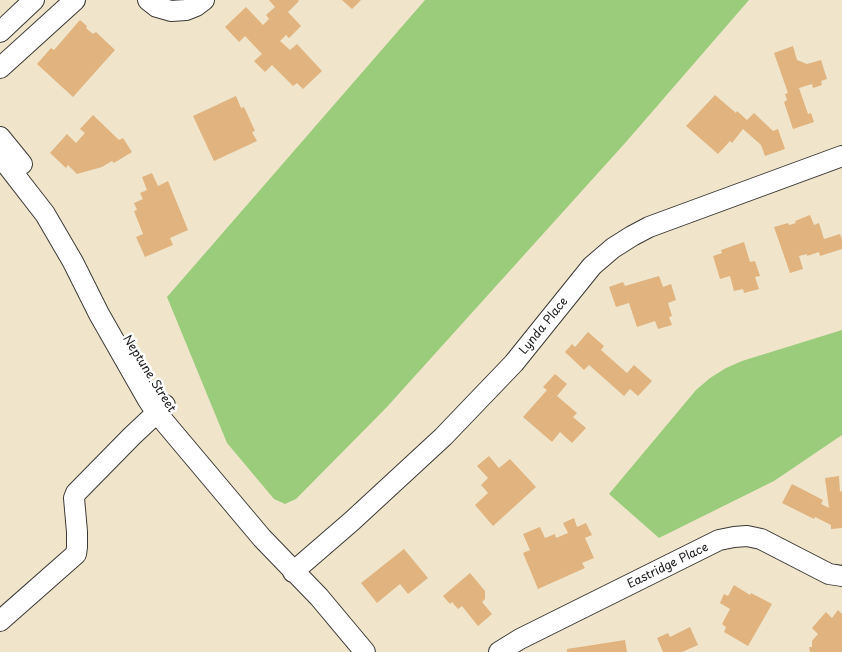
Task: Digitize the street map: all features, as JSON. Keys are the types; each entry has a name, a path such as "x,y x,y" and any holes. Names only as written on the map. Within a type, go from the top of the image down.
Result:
{"street":[{"path":"0,32 34,0"},
{"path":"0,68 75,0"},
{"path":"148,0 157,7 172,11 186,10 204,0"},
{"name":"Neptune Street","path":"0,137 35,179 55,208 60,228 73,262 105,311 148,400 162,408 262,538 296,569 365,652"},
{"name":"Neptune Street","path":"0,156 45,214 60,228"},
{"name":"Lynda Place","path":"296,569 352,521 443,437 514,362 592,266 613,248 649,227 842,156"},
{"path":"0,621 76,554 77,532 74,498 76,493 162,408"},
{"name":"Eastridge Place","path":"499,652 520,638 719,540 747,536 761,539 829,574 842,576"}],"green space":[{"path":"425,0 749,0 626,142 386,408 296,499 285,504 274,499 227,443 167,297"},
{"path":"842,330 842,435 774,481 659,538 609,494 696,390 710,378 742,361"}],"building":[{"path":"269,0 299,1 288,12 301,26 289,38 286,35 280,41 290,50 297,44 322,71 303,89 297,83 293,86 272,65 265,72 254,61 262,54 245,36 239,42 225,27 246,7 263,25 269,19 266,15 275,7"},
{"path":"342,0 361,0 352,9"},
{"path":"80,20 93,34 96,32 115,50 73,97 37,64 51,48 54,50"},
{"path":"793,46 797,60 807,64 821,60 827,79 821,81 822,85 813,88 812,84 799,88 808,114 811,113 814,122 793,129 784,102 787,100 785,94 788,93 774,53"},
{"path":"715,95 747,120 754,113 773,131 778,129 785,149 765,156 761,145 743,129 732,143 730,141 718,154 686,126"},
{"path":"236,96 241,108 244,107 255,131 252,132 257,141 214,161 193,116"},
{"path":"93,115 119,140 123,138 132,152 114,163 112,161 102,167 77,174 68,165 66,168 50,153 67,134 76,143 85,133 80,129"},
{"path":"152,173 158,186 168,181 188,230 170,238 173,245 145,257 136,237 143,234 134,211 137,210 134,203 143,199 140,193 147,190 142,177"},
{"path":"810,215 814,225 819,223 824,239 840,234 842,249 820,256 819,252 807,256 807,254 799,256 803,269 790,273 774,227 796,223 795,221"},
{"path":"744,242 750,262 755,261 760,276 755,277 759,289 744,293 743,289 734,291 730,276 720,279 713,256 722,253 721,250"},
{"path":"659,276 663,287 671,284 676,300 668,303 672,316 669,317 672,325 658,329 655,321 637,327 629,303 616,307 609,287 623,282 625,286"},
{"path":"588,332 604,346 601,350 627,373 634,365 652,381 638,396 630,389 624,396 589,365 584,370 565,352 572,344 575,347"},
{"path":"555,374 567,384 557,396 577,413 573,417 586,428 572,443 560,432 552,442 523,417 547,390 543,387"},
{"path":"489,456 499,468 510,459 536,487 493,526 475,505 488,493 481,485 488,478 477,466"},
{"path":"839,476 840,492 842,491 842,528 831,529 831,525 782,503 792,484 823,500 821,504 829,508 825,478"},
{"path":"574,518 577,527 586,523 592,535 585,538 594,558 582,563 585,568 538,589 523,553 530,550 523,534 540,527 545,538 555,534 556,538 568,533 563,523"},
{"path":"404,549 428,578 408,594 400,584 377,603 361,583"},
{"path":"470,573 485,591 485,599 482,602 492,614 478,626 462,606 458,609 443,596"},
{"path":"734,585 750,595 751,593 772,604 748,646 724,632 726,627 722,624 730,609 720,603 724,594 728,596"},
{"path":"838,610 842,614 842,652 810,652 809,647 812,647 812,641 818,634 812,628 826,612 832,618"},
{"path":"690,627 698,645 682,652 663,652 657,638 668,633 670,637"},
{"path":"625,640 627,652 567,652 567,649"}]}
